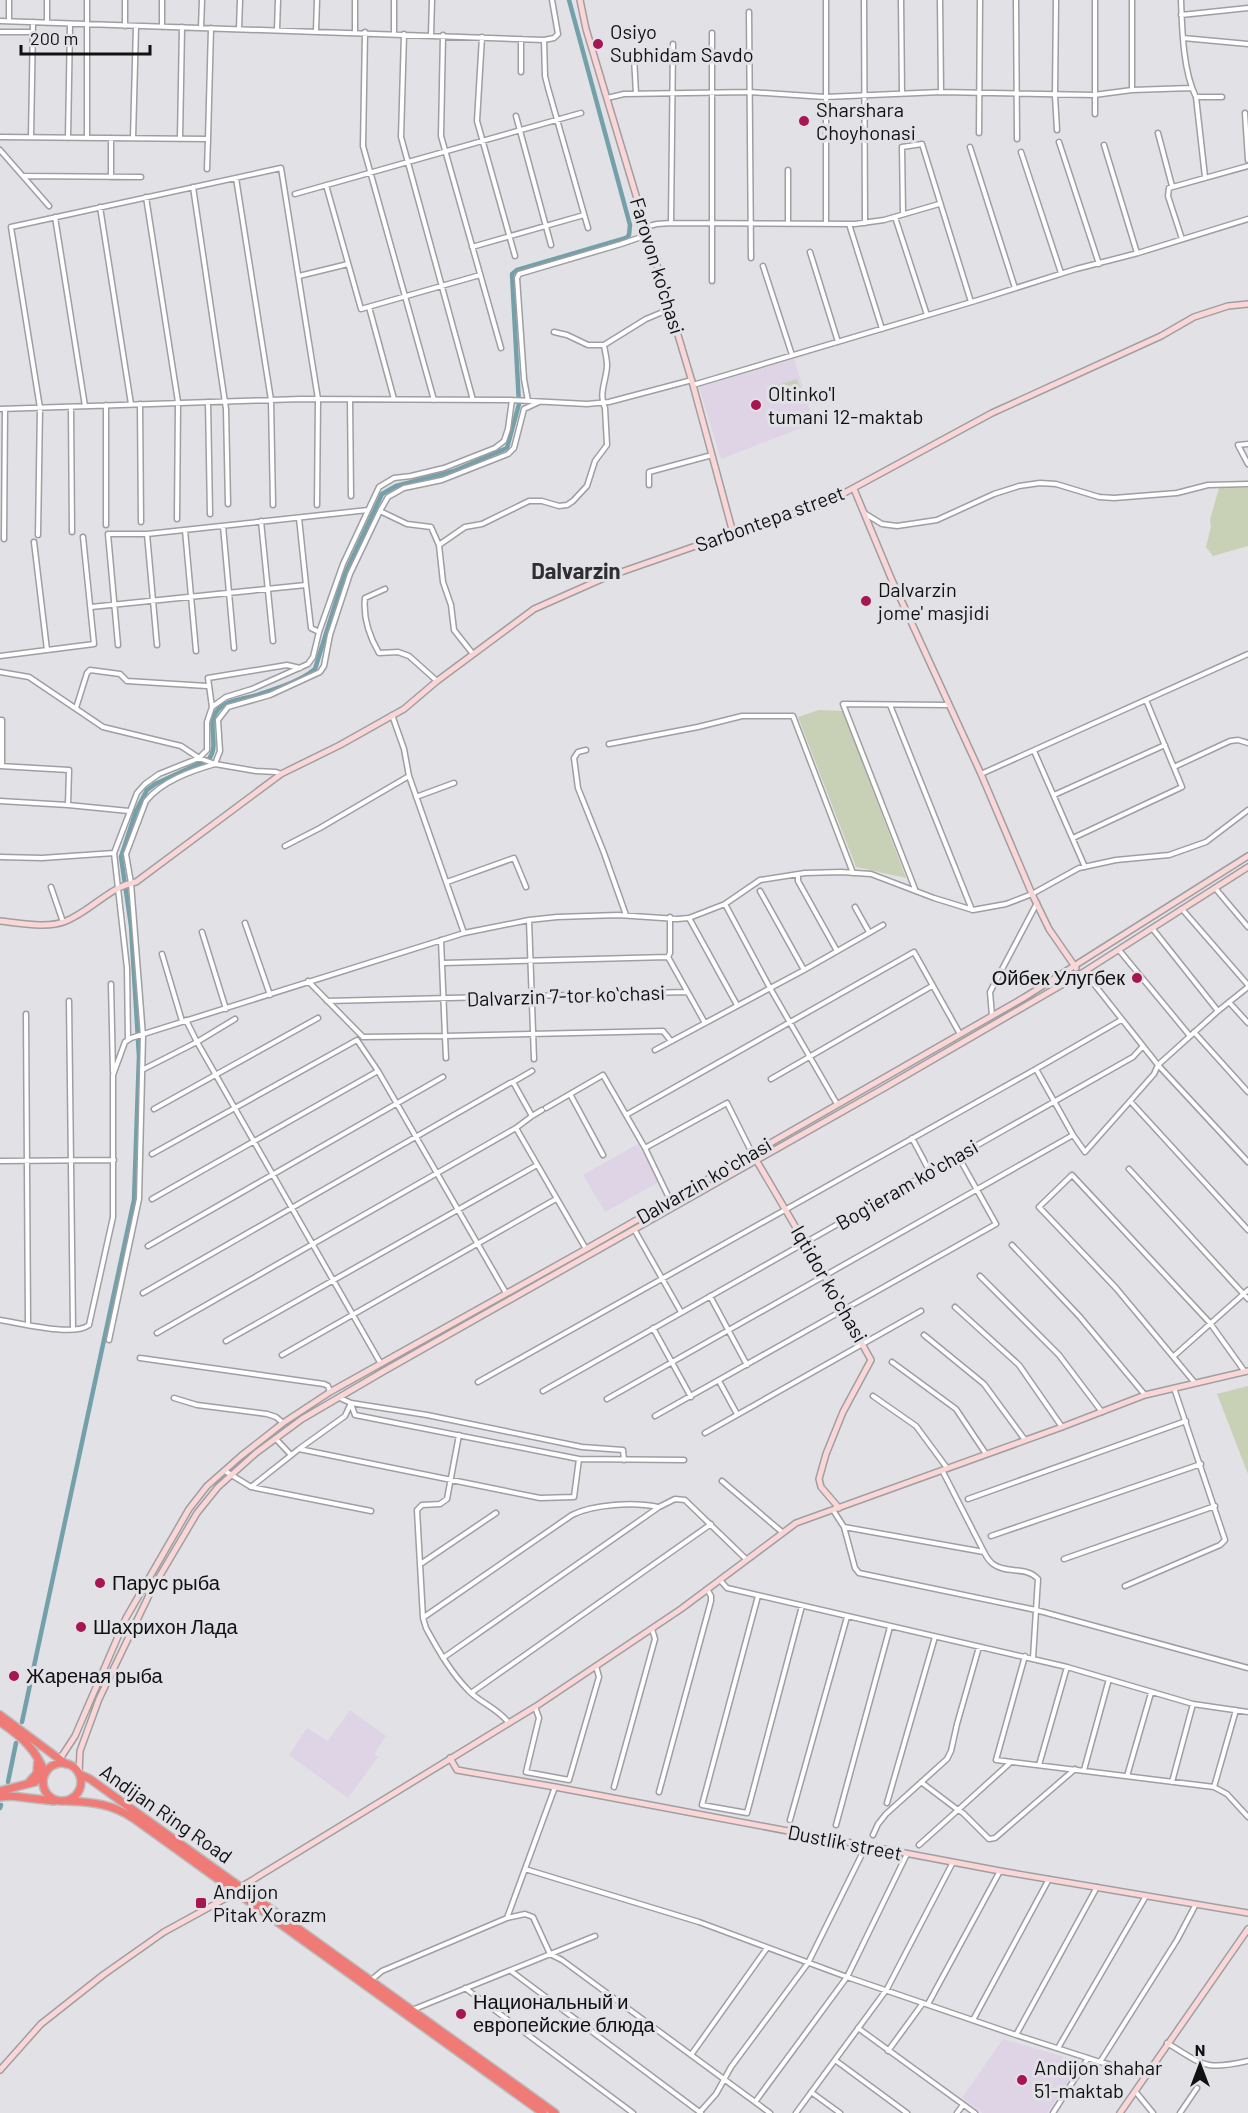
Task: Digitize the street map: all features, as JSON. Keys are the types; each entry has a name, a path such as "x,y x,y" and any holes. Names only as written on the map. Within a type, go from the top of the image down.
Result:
{"highway":[{"path":"0,1715 61,1762 72,1766 79,1774 81,1788 68,1801 0,1797"},
{"path":"0,1722 26,1741 38,1756 45,1774 43,1780 46,1792 58,1801"},
{"path":"27,1785 37,1773 38,1756"},
{"path":"0,1791 35,1782 61,1762"},
{"name":"Andijan Ring Road","path":"79,1774 90,1779 543,2113"},
{"name":"Andijan Ring Road","path":"68,1801 97,1803 120,1809 555,2113"}],"street":[{"path":"9,0 9,21"},
{"path":"47,0 47,23"},
{"path":"87,0 87,138"},
{"path":"124,26 125,0"},
{"path":"162,0 162,27"},
{"path":"201,28 202,0"},
{"path":"239,29 240,0"},
{"path":"277,30 278,0"},
{"path":"316,31 317,0"},
{"path":"355,0 355,32"},
{"path":"394,0 394,33"},
{"path":"431,35 432,0"},
{"path":"0,21 544,40 554,38 558,34 552,0"},
{"name":"Farovon ko'chasi","path":"580,0 647,235 692,382 733,533"},
{"path":"826,0 826,223"},
{"path":"864,0 865,223"},
{"path":"901,0 902,93"},
{"path":"940,0 941,92"},
{"path":"979,133 980,0"},
{"path":"1016,0 1017,139"},
{"path":"1056,0 1057,130"},
{"path":"1095,0 1095,114"},
{"path":"1132,0 1132,90"},
{"path":"1181,0 1183,38 1191,88 1196,97 1205,177"},
{"path":"1181,15 1248,8"},
{"path":"749,12 751,258"},
{"path":"31,137 33,22"},
{"path":"68,138 70,24"},
{"path":"134,138 136,26"},
{"path":"180,139 182,27"},
{"path":"207,169 211,28"},
{"path":"0,32 32,32"},
{"path":"365,32 363,146 434,400"},
{"path":"712,33 712,281"},
{"path":"404,34 401,138 473,400"},
{"path":"443,35 440,129 501,348"},
{"path":"482,37 477,121 515,256"},
{"path":"1183,38 1248,44"},
{"path":"521,39 521,72"},
{"path":"544,40 545,76 588,228"},
{"path":"671,223 673,44"},
{"path":"634,57 636,94"},
{"path":"607,98 636,94 750,92 825,97 941,92 1055,96 1191,88"},
{"path":"1196,97 1222,97"},
{"path":"295,194 581,113"},
{"path":"1245,113 1248,160"},
{"path":"516,116 551,245"},
{"path":"1158,133 1172,186"},
{"path":"0,137 208,139"},
{"path":"111,138 111,177"},
{"path":"1059,142 1099,264"},
{"path":"903,215 902,147 922,144 971,302"},
{"path":"1104,145 1137,253"},
{"path":"970,147 1015,288"},
{"path":"0,150 49,206"},
{"path":"1021,152 1061,273"},
{"path":"1182,239 1168,190 1172,186 1248,166"},
{"path":"38,535 40,408 11,227 281,168 318,399 317,505"},
{"path":"788,170 788,224"},
{"path":"24,176 141,177"},
{"path":"236,178 271,400 273,506"},
{"path":"326,185 361,309 480,275"},
{"path":"193,187 224,401 228,504"},
{"path":"146,197 178,402 177,519"},
{"path":"645,228 671,223 865,223 939,204"},
{"path":"100,207 131,404"},
{"path":"472,247 510,234 584,215"},
{"path":"55,217 85,406"},
{"path":"895,217 927,315"},
{"path":"4,539 3,409 318,399 603,403 792,356 1061,273 1099,264 1248,219"},
{"path":"849,224 882,328"},
{"path":"526,401 517,284 519,274 647,235"},
{"path":"810,252 838,342"},
{"path":"299,276 348,264"},
{"path":"763,266 792,356"},
{"name":"Sarbontepa street","path":"63,922 162,863 282,774 404,709 437,681 534,609 604,578 824,504 992,413 1161,336 1194,317 1228,306 1248,304"},
{"path":"369,307 394,399"},
{"path":"554,332 567,335 588,345 604,345 637,324 670,309"},
{"path":"439,545 465,527 482,524 529,501 542,501 559,506 573,501 586,486 595,461 607,445 603,383 608,366 604,345"},
{"path":"350,399 351,496"},
{"path":"212,707 226,697 252,689 308,664 313,657 343,564 379,487 394,478 444,468 495,448 504,441 513,400"},
{"path":"109,1340 139,1199 142,1036 126,854 146,801 161,786 213,763 220,751 218,720 228,707 270,695 320,672 324,666 330,635 350,574 388,497 404,488 442,480 508,454 514,448 524,409 541,401"},
{"path":"208,402 210,514"},
{"path":"140,404 141,522"},
{"path":"106,405 106,525"},
{"path":"71,407 72,532"},
{"path":"1248,444 1238,445 1248,464"},
{"path":"650,485 649,472 712,455"},
{"path":"864,513 882,524 897,526 937,520 994,494 1019,486 1040,483 1056,484 1099,497 1114,498 1177,493 1208,485 1248,484"},
{"path":"854,489 1049,929 1075,967 1094,984 1158,1065 1248,1162"},
{"path":"118,645 108,534 147,534 368,510"},
{"path":"380,511 407,524 431,527 439,545 443,582 451,605 454,630 473,654"},
{"path":"299,518 311,628 320,632"},
{"path":"261,521 273,641"},
{"path":"224,526 234,648"},
{"path":"185,530 196,651"},
{"path":"147,534 157,645"},
{"path":"0,650 0,656 94,644 83,537"},
{"path":"34,542 47,650"},
{"path":"91,607 306,585"},
{"path":"385,589 365,598 364,608 372,641 379,652 398,652 410,656 437,681"},
{"path":"981,774 1248,654"},
{"path":"129,1039 127,968 114,853 137,793 159,774 199,758 207,750 207,722 212,707 207,686 208,678 287,665 300,668"},
{"path":"76,708 90,670 120,674 128,681 207,686"},
{"path":"0,672 29,677 104,727 181,746 199,758 213,763 282,774"},
{"path":"1073,838 1182,787 1146,700"},
{"path":"915,890 843,704 948,705"},
{"path":"890,705 973,910"},
{"path":"392,715 404,749 409,777 464,933"},
{"path":"609,744 698,728 742,716 793,716 853,873"},
{"path":"0,720 2,720 1,766 69,770 68,805"},
{"path":"1174,767 1230,741 1238,740 1248,743"},
{"path":"1054,795 1165,745"},
{"path":"586,750 578,752 574,758 578,788 626,915"},
{"path":"1034,751 1085,867"},
{"path":"285,846 409,777"},
{"path":"416,797 454,783"},
{"path":"0,801 129,811"},
{"path":"113,1075 125,1042 129,1039 464,933 529,920 626,915 689,918 725,903 760,880 798,875 871,874 973,910 1006,904 1032,894 1085,867 1116,860 1169,855 1206,842 1248,810"},
{"path":"0,857 42,858 114,853"},
{"name":"Dalvarzin koʻchasi","path":"61,1762 75,1736 126,1618 186,1513 207,1486 297,1412 992,1016 1075,967 1248,856"},
{"path":"447,882 514,858 526,887"},
{"name":"Dalvarzin koʻchasi","path":"79,1774 80,1751 84,1737 152,1589 197,1513 214,1492 256,1453 302,1419 339,1397 1082,973 1248,867"},
{"path":"798,875 798,881 837,951"},
{"path":"0,921 50,924 63,922 51,887"},
{"path":"1215,888 1248,927"},
{"path":"760,891 804,970"},
{"path":"725,903 770,988 837,1104"},
{"path":"992,1016 990,992 1036,903"},
{"path":"855,908 869,932"},
{"path":"1036,1069 1084,1152 1154,1074 1158,1065 1248,986 1182,909"},
{"path":"670,917 668,957 705,1023"},
{"path":"689,918 737,1005"},
{"path":"529,920 534,1059"},
{"path":"245,922 270,995"},
{"path":"655,1050 883,925"},
{"path":"1152,928 1218,1011"},
{"path":"202,932 226,1009"},
{"path":"441,940 446,1058"},
{"path":"1119,950 1190,1036"},
{"path":"626,1115 914,952 960,1034"},
{"path":"162,954 184,1021 381,1364"},
{"path":"443,963 668,957"},
{"path":"308,981 363,1037 663,1031 671,1041"},
{"path":"0,1320 73,1329 83,1329 89,1325 113,1217 111,984"},
{"path":"771,1079 932,986"},
{"name":"Dalvarzin 7-tor koʻchasi","path":"327,1001 532,998 687,992"},
{"path":"69,1001 73,1329"},
{"path":"1229,1002 1248,1023"},
{"path":"26,1014 28,1324"},
{"path":"154,1109 318,1018"},
{"path":"142,1070 235,1019"},
{"path":"478,1382 1121,1020"},
{"path":"1194,1032 1248,1092"},
{"path":"153,1154 357,1040 397,1103 506,1293"},
{"name":"Bogʻieram koʻchasi","path":"543,1390 1134,1057 1143,1046"},
{"path":"152,1199 378,1071"},
{"path":"143,1293 532,1071"},
{"path":"546,1108 603,1075 645,1148 670,1200"},
{"path":"148,1246 443,1077"},
{"path":"513,1082 532,1116"},
{"path":"570,1094 603,1155"},
{"path":"1130,1101 1248,1230"},
{"path":"645,1148 727,1103 752,1153"},
{"path":"157,1333 516,1128 542,1110"},
{"path":"801,1126 804,1132"},
{"path":"516,1128 586,1249"},
{"path":"607,1400 1074,1135"},
{"path":"912,1138 930,1172"},
{"name":"Iqtidor koʻchasi","path":"752,1153 870,1357 871,1362 843,1412 826,1454 819,1479 821,1487 836,1509"},
{"path":"656,1416 996,1224 958,1156"},
{"path":"0,1161 114,1160"},
{"path":"225,1341 537,1165"},
{"path":"1129,1169 1248,1299"},
{"path":"0,2070 40,2024 103,1975 164,1932 239,1890 535,1707 707,1589 795,1523 1145,1395 1246,1371 1210,1323 1072,1175 1039,1206 1116,1288 1195,1383"},
{"path":"282,1355 556,1198"},
{"path":"634,1228 681,1312"},
{"path":"1012,1245 1080,1317 1145,1395"},
{"path":"574,1255 578,1261"},
{"path":"980,1276 1059,1355 1102,1412"},
{"path":"1174,1356 1248,1290"},
{"path":"710,1296 747,1365"},
{"path":"956,1307 1019,1365 1062,1427"},
{"path":"705,1432 921,1311"},
{"path":"653,1328 691,1396"},
{"path":"924,1335 984,1384 1026,1440"},
{"path":"140,1358 324,1384 328,1386 330,1392"},
{"path":"892,1362 956,1409 986,1454"},
{"path":"719,1381 737,1414"},
{"path":"1125,1586 1220,1545 1225,1540 1174,1388"},
{"path":"873,1396 916,1426 945,1469 984,1552 992,1564 1004,1569 1034,1574 1038,1579 1033,1658"},
{"path":"339,1397 351,1403 427,1415 582,1447 623,1450 624,1460"},
{"path":"174,1398 198,1406 267,1414 283,1423"},
{"path":"351,1403 355,1415 579,1459 684,1460"},
{"path":"251,1487 298,1449 345,1416 351,1403"},
{"path":"297,1412 302,1419"},
{"path":"968,1499 1186,1421"},
{"path":"459,1435 447,1499 444,1502 422,1505 417,1509 423,1618 443,1658 471,1693 499,1710 509,1723"},
{"path":"276,1438 291,1455"},
{"path":"298,1449 540,1498 571,1499 574,1494 579,1459"},
{"path":"991,1536 1201,1464"},
{"path":"225,1471 251,1487 371,1511"},
{"path":"722,1481 782,1532"},
{"path":"207,1486 214,1492"},
{"path":"443,1658 668,1501 679,1498 685,1500 746,1559"},
{"path":"423,1618 583,1509 621,1506 659,1507"},
{"path":"1064,1559 1215,1506"},
{"path":"836,1509 844,1527 855,1568 860,1573 1036,1610 1248,1668"},
{"path":"421,1563 496,1513"},
{"path":"471,1693 711,1524"},
{"path":"844,1527 984,1552"},
{"path":"719,1580 728,1588 758,1596 890,1628 1067,1666 1193,1704 1248,1712"},
{"path":"659,1792 711,1601 707,1589"},
{"path":"747,1813 702,1805 758,1596"},
{"path":"745,1823 802,1606"},
{"path":"790,1820 847,1617"},
{"path":"614,1787 655,1639 651,1628"},
{"path":"836,1825 890,1628"},
{"path":"886,1803 934,1637"},
{"path":"873,1835 886,1814 947,1759 979,1647"},
{"path":"1025,1656 995,1758 998,1761 1039,1764 1214,1787 1227,1794 1248,1817"},
{"path":"535,1707 539,1718 526,1772 569,1780 599,1677 596,1666"},
{"path":"1039,1764 1067,1666"},
{"path":"1084,1770 1109,1679"},
{"path":"1127,1776 1151,1692"},
{"path":"1172,1782 1193,1704"},
{"path":"1214,1787 1236,1710"},
{"name":"Dustlik street","path":"450,1758 457,1770 1000,1871 1248,1913"},
{"path":"920,1845 1012,1762"},
{"path":"921,1782 963,1813 992,1840 1075,1769"},
{"path":"507,1918 555,1787"},
{"path":"511,1971 701,2113 716,2094 731,2067 808,1963 866,1846"},
{"path":"755,2102 847,1977 907,1854"},
{"path":"796,2113 887,1989 953,1862"},
{"path":"525,1869 699,1922 847,1977 1016,2035 1146,2074"},
{"path":"888,2051 926,2004 1000,1871"},
{"path":"972,2020 1049,1879"},
{"path":"1016,2035 1097,1887"},
{"path":"1058,2048 1147,1895"},
{"path":"1100,2062 1177,1940 1197,1903"},
{"path":"370,1982 382,1971 507,1918 525,1914 533,1917 550,1954 562,1960 770,2113"},
{"path":"1120,2113 1248,1929"},
{"path":"411,2011 595,1936"},
{"path":"691,2055 768,1948"},
{"path":"465,1988 633,2113"},
{"path":"858,2028 975,2113"},
{"path":"1167,2043 1203,2065 1221,2067 1248,2061"},
{"path":"1053,2113 1088,2058"},
{"path":"835,2060 907,2113"},
{"path":"1180,2113 1197,2088"},
{"path":"1135,2091 1153,2113"},
{"path":"811,2092 840,2113"},
{"path":"957,2113 963,2105"}],"shaded area":[{"name":"Oltinko'l tumani 12-maktab","path":"794,359 814,423 721,459 699,387"},
{"path":"638,1144 659,1182 605,1212 583,1175"},
{"path":"350,1710 386,1736 374,1754 378,1757 348,1798 289,1755 307,1728 328,1741"},
{"name":"Andijon shahar 51-maktab","path":"1003,2039 1081,2062 1047,2113 983,2113 962,2098"}],"green space":[{"path":"797,379 801,392 774,400 770,387"},
{"path":"1219,488 1248,488 1248,546 1213,556 1206,547 1211,527 1210,520"},
{"path":"819,710 843,711 906,878 856,867 798,717"},
{"path":"1248,1386 1248,1474 1217,1394"}],"waterway":[{"path":"22,1722 134,1200 139,1056 131,926 121,857 136,811 147,790 209,759 213,747 214,716 221,707 289,684 315,669 344,576 382,494 396,486 454,471 507,448 519,404 512,274 517,270 626,238 629,235 630,225 569,0"},
{"path":"8,1782 16,1743"}],"place":[{"name":"Osiyo Subhidam Savdo","path":"598,44"},
{"name":"Sharshara Choyhonasi","path":"804,121"},
{"name":"Oltinko'l tumani 12-maktab","path":"756,405"},
{"name":"Dalvarzin jome' masjidi","path":"866,601"},
{"name":"Ойбек Улугбек","path":"1137,978"},
{"name":"Парус рыба","path":"100,1583"},
{"name":"Шахрихон Лада","path":"81,1627"},
{"name":"Жареная рыба","path":"14,1676"},
{"name":"Andijon Pitak Xorazm","path":"201,1903"},
{"name":"Национальный и европейские блюда","path":"461,2014"},
{"name":"Andijon shahar 51-maktab","path":"1022,2080"}],"district":[{"name":"Dalvarzin","path":"576,571"}]}
